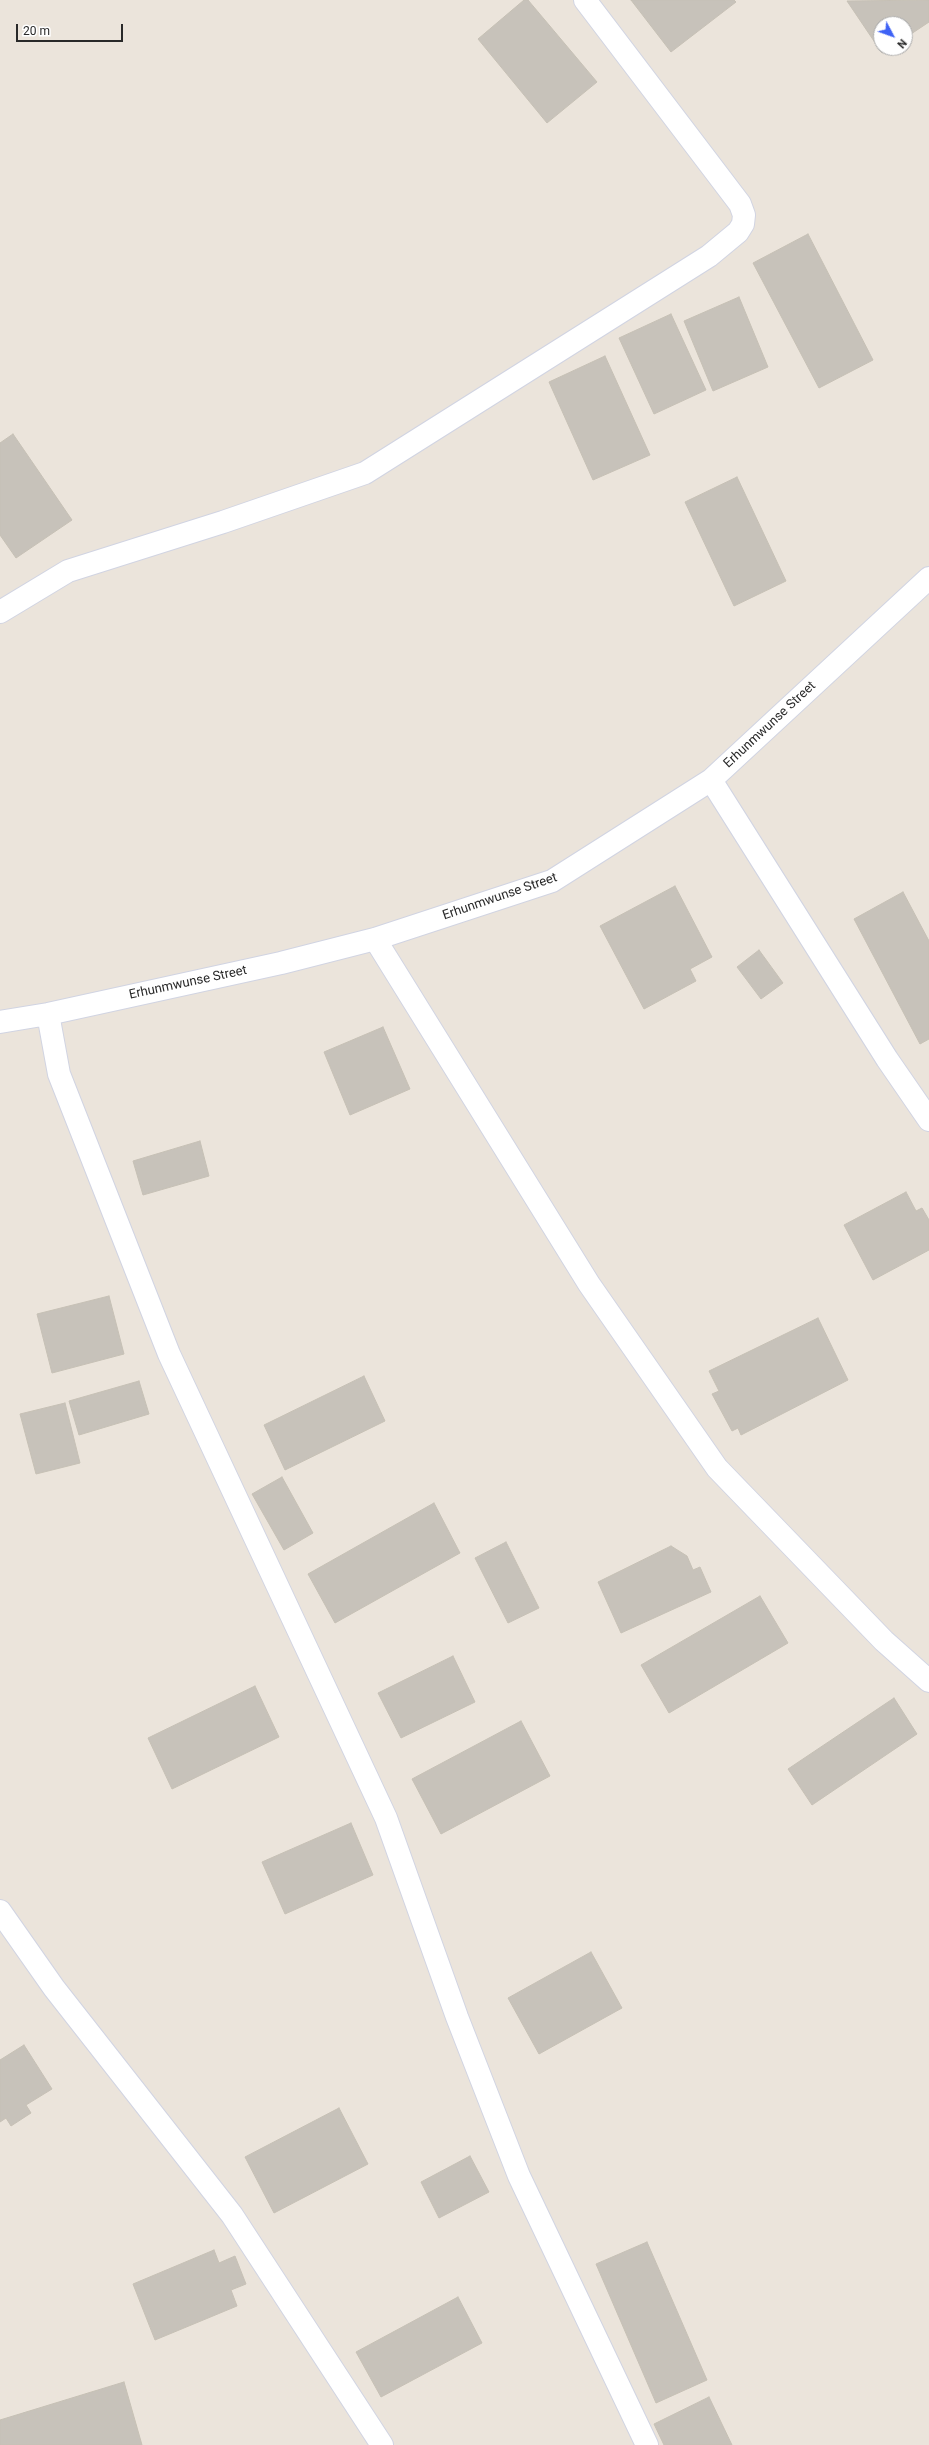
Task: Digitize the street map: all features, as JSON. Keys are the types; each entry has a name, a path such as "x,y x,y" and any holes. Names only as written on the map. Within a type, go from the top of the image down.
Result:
{"street":[{"path":"0,612 68,571 222,522 365,473 702,260 738,232 743,224 744,215 740,204 584,0"},
{"name":"Erhunmwunse Street","path":"0,1022 48,1014 281,963 375,939 552,881 711,780 929,578"},
{"path":"711,780 887,1059 929,1120"},
{"path":"375,939 590,1284 718,1468 884,1641 929,1681"},
{"path":"48,1014 59,1074 169,1354 386,1818 457,2017 519,2176 647,2445"},
{"path":"0,1910 54,1988 232,2215 382,2445"}],"building":[{"path":"524,0 528,0 597,82 547,123 478,39"},
{"path":"631,0 734,0 736,2 671,52"},
{"path":"929,0 929,22 913,33 913,16 873,16 873,40 847,1"},
{"path":"808,234 873,360 819,388 753,263"},
{"path":"739,297 768,367 713,391 684,321"},
{"path":"671,314 706,390 654,414 619,338"},
{"path":"605,356 650,455 593,480 549,382"},
{"path":"13,434 72,520 16,558 0,535 0,443"},
{"path":"737,477 786,581 734,606 685,502"},
{"path":"675,886 712,957 690,969 696,981 644,1009 600,926"},
{"path":"903,892 929,941 929,1039 920,1044 854,919"},
{"path":"759,950 783,983 761,999 737,967"},
{"path":"383,1027 410,1089 350,1115 324,1052"},
{"path":"200,1141 209,1176 143,1195 133,1161"},
{"path":"906,1192 916,1211 922,1208 929,1220 929,1250 873,1280 844,1225"},
{"path":"109,1296 124,1354 52,1373 37,1314"},
{"path":"818,1318 848,1380 741,1435 738,1428 732,1431 712,1394 719,1391 709,1371"},
{"path":"364,1376 385,1421 285,1470 264,1425"},
{"path":"139,1381 149,1414 79,1435 69,1401"},
{"path":"65,1403 80,1463 36,1474 20,1414"},
{"path":"282,1477 313,1533 284,1550 252,1494"},
{"path":"434,1503 460,1553 335,1623 308,1574"},
{"path":"506,1542 539,1608 508,1623 475,1558"},
{"path":"671,1546 687,1556 693,1570 700,1567 711,1592 621,1633 598,1582"},
{"path":"760,1596 788,1643 669,1713 641,1665"},
{"path":"453,1656 475,1702 401,1738 378,1693"},
{"path":"255,1686 279,1737 172,1789 148,1738"},
{"path":"894,1698 917,1734 812,1805 788,1769"},
{"path":"521,1721 550,1776 441,1834 412,1779"},
{"path":"351,1823 373,1875 285,1914 262,1862"},
{"path":"591,1952 622,2008 539,2054 508,1998"},
{"path":"24,2045 52,2089 26,2105 31,2113 11,2126 6,2118 0,2122 0,2060"},
{"path":"339,2108 368,2164 274,2213 245,2157"},
{"path":"470,2156 489,2192 439,2218 421,2182"},
{"path":"647,2242 707,2380 656,2403 596,2264"},
{"path":"214,2250 219,2263 235,2256 246,2284 231,2290 237,2306 155,2340 133,2284"},
{"path":"458,2297 482,2343 381,2397 356,2352"},
{"path":"124,2382 142,2445 0,2445 0,2420"},
{"path":"709,2397 732,2445 664,2445 654,2424"}]}
